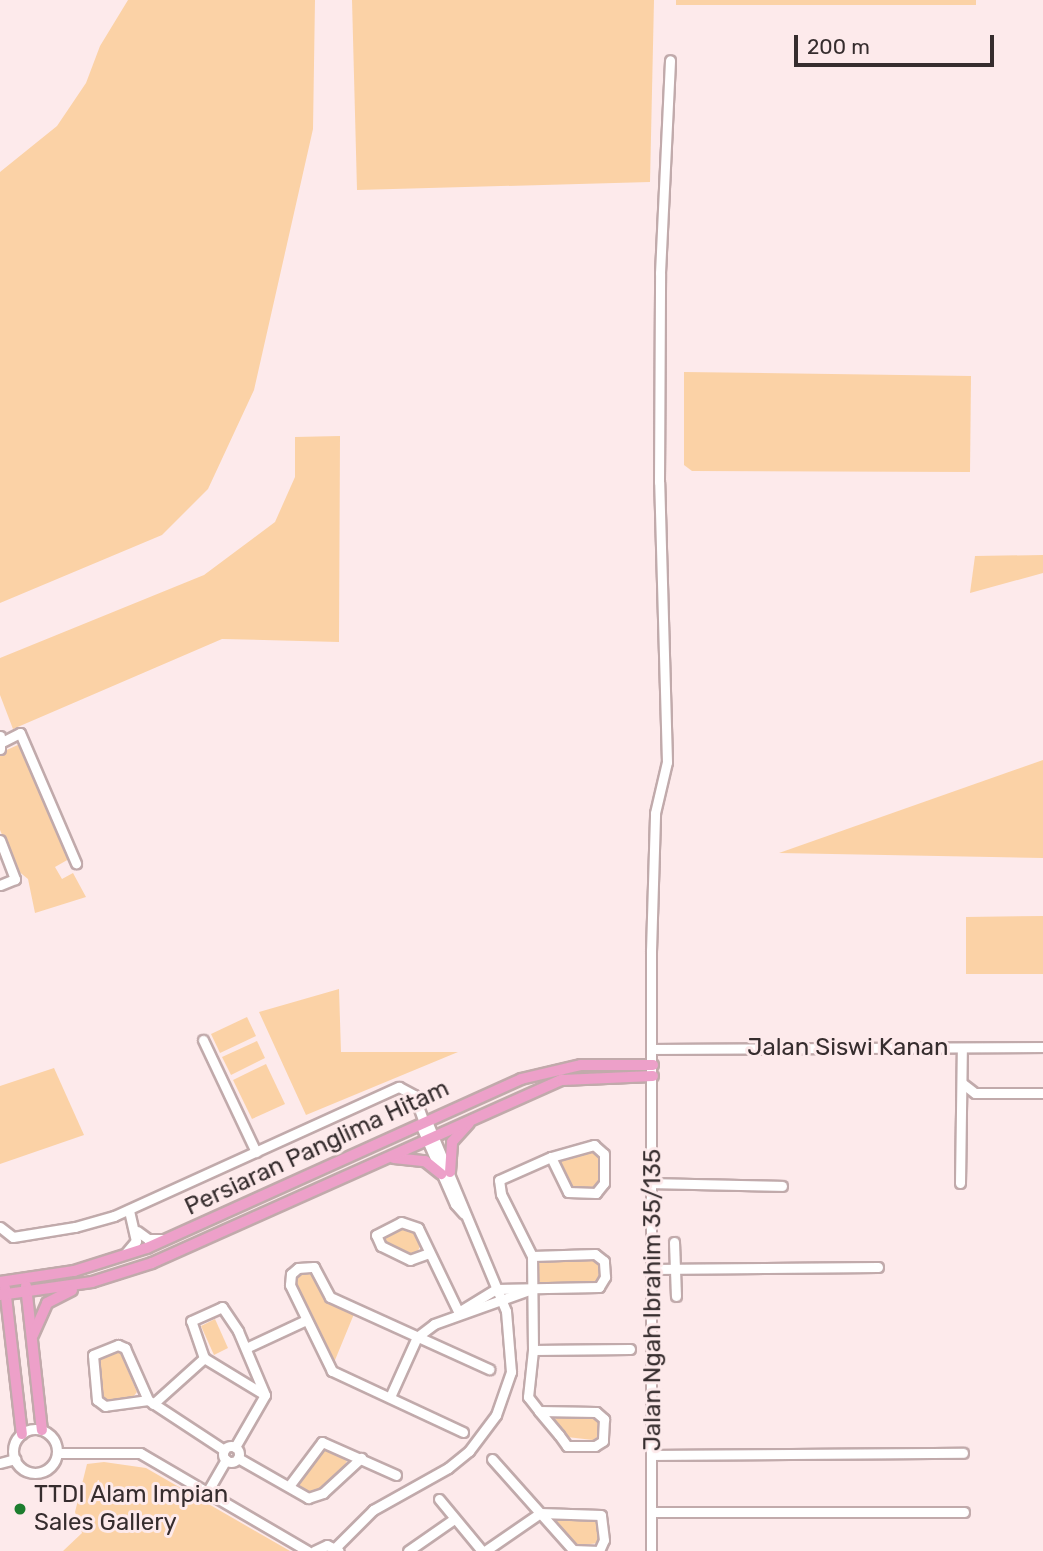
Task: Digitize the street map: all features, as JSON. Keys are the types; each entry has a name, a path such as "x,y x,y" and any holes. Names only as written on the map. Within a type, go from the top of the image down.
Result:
{"main road":[{"name":"Persiaran Panglima Hitam","path":"26,1286 121,1258 172,1238 424,1122 553,1069 653,1071"},
{"name":"Persiaran Panglima Hitam","path":"2,1282 26,1286 92,1282 152,1263 562,1080 653,1071"},
{"path":"379,1160 405,1156 425,1160 446,1173 452,1142 483,1113"},
{"path":"2,1282 22,1434"},
{"path":"31,1341 47,1303 92,1282"},
{"path":"3,1294 26,1286 42,1430"},
{"path":"0,1328 11,1343"}],"street":[{"name":"Jalan Ngah Ibrahim 35/135","path":"651,1551 654,813 667,762 659,482 660,273 670,60"},
{"path":"1,742 20,733 76,863"},
{"path":"0,840 15,879 0,885"},
{"path":"203,1040 256,1152"},
{"name":"Jalan Siswi Kanan","path":"653,1049 1043,1047"},
{"path":"960,1183 962,1048"},
{"path":"962,1083 975,1093 1043,1093"},
{"path":"0,1227 13,1237 75,1227 129,1210 399,1087 414,1095 511,1326 511,1372 486,1431 448,1468 373,1510 337,1550 322,1546 314,1551"},
{"path":"539,1411 601,1414 603,1441 595,1446 567,1446 539,1411 528,1397 533,1350 532,1256 501,1194 499,1180 504,1174 551,1157 594,1145 601,1149 603,1188 591,1194 568,1192 551,1157"},
{"path":"652,1184 782,1186"},
{"path":"121,1258 135,1245 137,1230 129,1210"},
{"path":"429,1253 410,1260 381,1246 376,1235 401,1222 418,1228 459,1311"},
{"path":"137,1230 148,1238 172,1238"},
{"path":"674,1242 676,1296"},
{"path":"390,1397 417,1337 496,1289 598,1287 605,1270 596,1254 532,1256"},
{"path":"463,1432 332,1371 306,1320 290,1278 308,1266 314,1267 330,1297 489,1369"},
{"path":"652,1269 878,1267"},
{"path":"459,1311 532,1289"},
{"path":"216,1307 227,1312 265,1395 204,1358 191,1321 216,1307"},
{"path":"246,1349 306,1320"},
{"path":"204,1358 150,1402 105,1406 96,1393 93,1355 108,1346 125,1348 150,1402 225,1455 238,1458 314,1498 361,1458"},
{"path":"533,1350 630,1349"},
{"path":"242,1381 254,1380 256,1372"},
{"path":"209,1489 225,1455 235,1447 265,1395"},
{"path":"42,1430 54,1439 57,1453 51,1467 37,1473 23,1470 15,1459 14,1446 22,1434 42,1430"},
{"path":"289,1486 317,1443 361,1458 396,1475"},
{"path":"235,1447 238,1458"},
{"path":"57,1453 140,1452 209,1489 308,1551"},
{"path":"653,1455 963,1453"},
{"path":"0,1463 15,1459"},
{"path":"439,1499 454,1520 484,1551 540,1513 601,1515 604,1540 599,1551 573,1550 540,1513 492,1459"},
{"path":"652,1512 964,1512"},
{"path":"408,1551 454,1520"}],"shaded area":[{"path":"128,0 315,0 313,129 254,390 208,489 162,535 0,603 0,172 57,126 86,83 100,46"},
{"path":"352,0 654,0 650,182 357,190"},
{"path":"676,0 976,0 976,5 676,5"},
{"path":"684,372 971,376 970,472 692,471 684,465"},
{"path":"340,436 339,642 222,639 13,729 0,695 0,658 204,575 275,522 295,477 295,437"},
{"path":"1043,555 1043,573 970,593 975,556"},
{"path":"20,744 66,845 69,859 55,867 62,879 73,873 86,897 35,913 28,879 17,870 0,830 0,753"},
{"path":"1043,760 1043,858 779,853"},
{"path":"1043,916 1043,974 966,974 966,917"},
{"path":"339,989 341,1052 458,1052 306,1115 259,1012"},
{"path":"247,1017 256,1036 220,1053 211,1034"},
{"path":"257,1041 265,1058 231,1075 222,1057"},
{"path":"266,1064 285,1104 252,1119 233,1080"},
{"path":"54,1068 84,1135 0,1164 0,1086"},
{"path":"593,1150 599,1154 600,1183 594,1190 572,1190 559,1166 562,1160"},
{"path":"404,1228 415,1232 422,1242 417,1253 411,1255 385,1244 383,1236"},
{"path":"595,1257 602,1277 596,1284 545,1286 535,1278 535,1267 543,1259"},
{"path":"305,1271 314,1274 328,1301 354,1314 333,1365 295,1285 297,1275"},
{"path":"215,1319 228,1348 214,1355 201,1326"},
{"path":"119,1350 137,1392 133,1397 104,1400 96,1358 104,1351"},
{"path":"557,1414 593,1414 601,1420 601,1434 593,1440 567,1437 554,1422"},
{"path":"322,1446 347,1461 340,1473 309,1495 299,1489 299,1481"},
{"path":"104,1462 146,1468 290,1551 63,1551 82,1533 75,1512 87,1464"},
{"path":"555,1517 594,1517 599,1520 599,1543 573,1546 553,1522"}],"place":[{"name":"TTDI Alam Impian Sales Gallery","path":"20,1509"}]}
